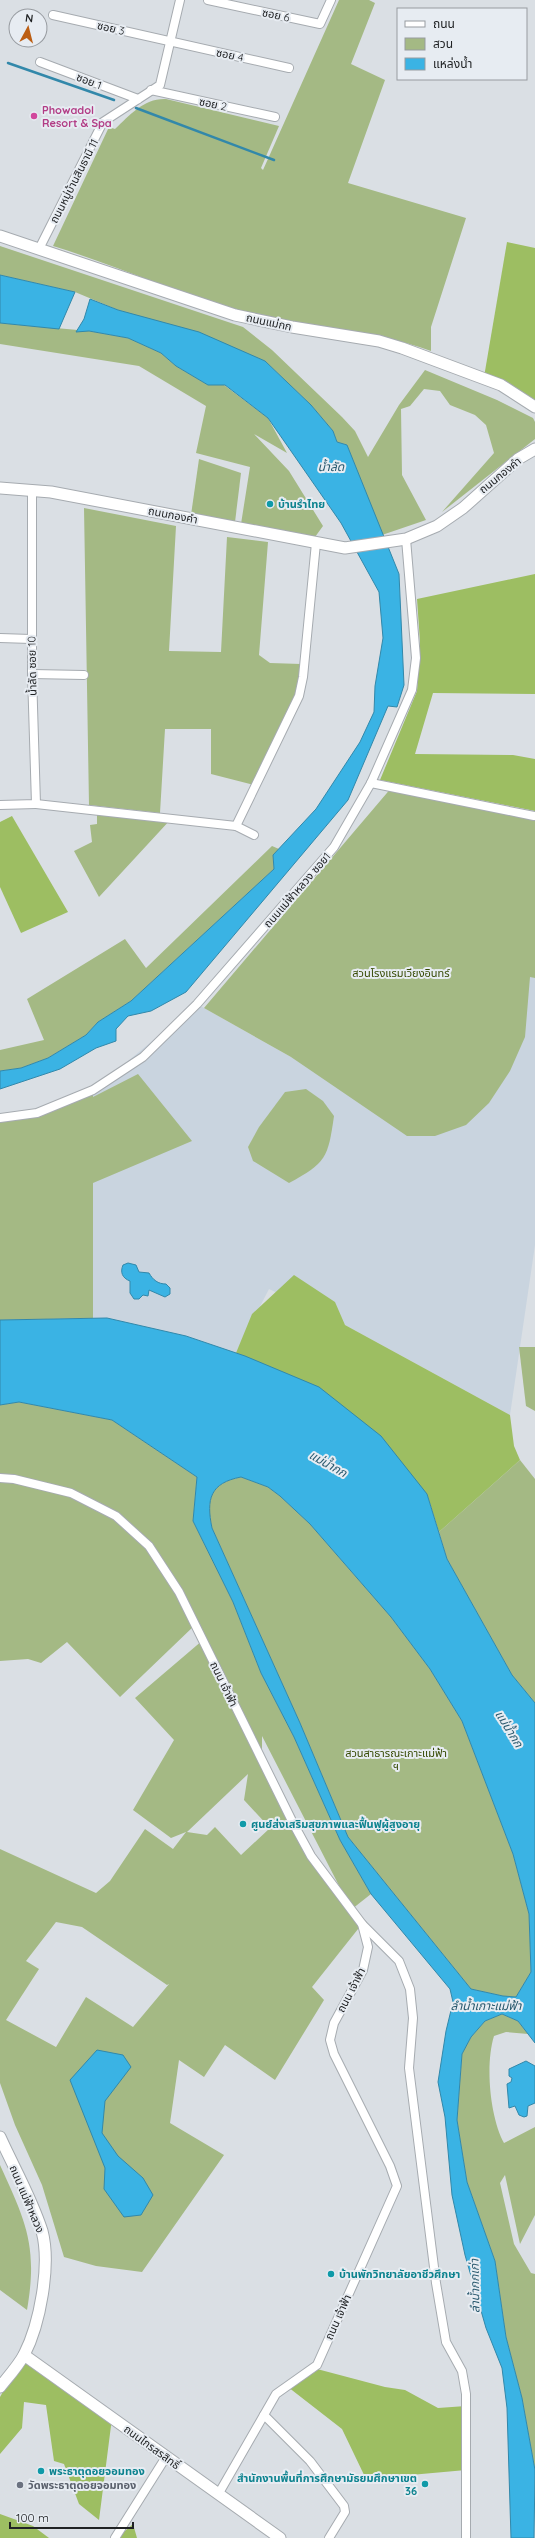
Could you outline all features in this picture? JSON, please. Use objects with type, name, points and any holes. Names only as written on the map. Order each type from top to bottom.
[{"type":"street","name":"ถนนหมู่บ้านสินธานี 11","points":[[39,249],[103,122],[160,85],[180,0]]},
{"type":"street","name":"ซอย 6","points":[[208,0],[320,24],[331,0]]},
{"type":"street","name":"ซอย 3","points":[[52,15],[170,42]]},
{"type":"street","name":"ซอย 4","points":[[170,42],[290,68]]},
{"type":"street","name":"ซอย 1","points":[[40,62],[138,99]]},
{"type":"street","name":"ซอย 2","points":[[151,90],[275,117]]},
{"type":"street","name":"ถนนแม่กก","points":[[0,236],[235,315],[278,325],[379,341],[402,348],[490,380],[517,393],[535,407]]},
{"type":"street","name":"ถนนกองคำ","points":[[0,488],[51,492],[345,548],[406,539],[437,526],[463,508],[518,459],[535,449]]},
{"type":"street","name":"น้ำลัด ซอย 10","points":[[32,491],[31,639],[36,804]]},
{"type":"street","name":"ถนนแม่ฟ้าหลวง ซอย1","points":[[0,1118],[37,1113],[79,1096],[92,1090],[143,1057],[197,1004],[334,847],[371,783],[412,690],[416,658],[406,539]]},
{"type":"street","points":[[236,826],[299,696],[303,677],[316,543]]},
{"type":"street","points":[[0,638],[31,639]]},
{"type":"street","points":[[32,674],[84,675]]},
{"type":"street","points":[[371,783],[534,818]]},
{"type":"street","points":[[0,805],[36,804],[236,826],[254,834]]},
{"type":"street","name":"ถนน เจ้าฟ้า","points":[[0,1478],[14,1479],[71,1493],[116,1516],[149,1546],[179,1592],[311,1856],[362,1924],[368,1947],[363,1970],[334,2022],[330,2040],[334,2054],[390,2166],[397,2186],[317,2365],[276,2394],[219,2493]]},
{"type":"street","points":[[362,1924],[399,1962],[410,1989],[413,2018],[409,2068],[436,2283],[446,2342],[462,2371],[466,2394],[466,2538]]},
{"type":"street","name":"ถนน แม่ฟ้าหลวง","points":[[0,2137],[36,2214],[45,2247],[46,2266],[40,2308],[24,2355],[0,2387]]},
{"type":"street","name":"ถนนไกรสรสิทธิ์","points":[[24,2355],[280,2538]]},
{"type":"street","points":[[264,2415],[310,2461],[344,2506],[345,2512],[329,2538]]},
{"type":"street","points":[[116,2538],[166,2457]]},
{"type":"shaded area","points":[[530,976],[535,978],[535,1245],[510,1415],[345,1325],[269,1289],[236,1353],[186,1336],[107,1318],[93,1318],[93,1090],[197,1004],[291,1057]]},
{"type":"green space","points":[[339,0],[369,0],[375,3],[351,64],[385,80],[348,183],[466,218],[431,327],[431,351],[384,337],[263,316],[239,310],[192,296],[53,246],[109,127],[115,129],[138,108],[151,101],[166,99],[279,126],[261,168],[263,170]]},
{"type":"green space","points":[[507,242],[535,248],[535,408],[484,377]]},
{"type":"green space","points":[[0,246],[243,327],[272,350],[342,417],[355,431],[368,457],[399,405],[425,370],[497,400],[533,418],[535,422],[535,439],[442,512],[494,453],[486,425],[475,415],[450,405],[440,391],[424,389],[410,406],[401,409],[402,475],[426,520],[382,535],[347,445],[337,442],[333,431],[311,405],[265,361],[118,310],[75,292],[0,275]]},
{"type":"green space","points":[[0,323],[89,331],[128,338],[161,353],[176,366],[208,385],[224,385],[268,418],[287,453],[254,434],[289,471],[323,526],[315,537],[241,524],[250,467],[196,453],[206,406],[139,366],[0,344]]},
{"type":"green space","points":[[199,459],[241,473],[235,522],[191,515]]},
{"type":"green space","points":[[84,508],[176,526],[169,651],[221,652],[227,537],[268,542],[259,655],[270,663],[301,664],[294,700],[254,785],[211,774],[211,729],[165,729],[160,813],[89,805]]},
{"type":"green space","points":[[535,574],[535,694],[433,693],[415,754],[513,755],[535,759],[535,811],[380,780],[417,691],[420,642],[417,599]]},
{"type":"green space","name":"สวนโรงแรมเวียงอินทร์","points":[[392,787],[534,816],[535,821],[535,978],[530,977],[525,1037],[510,1071],[489,1103],[466,1125],[435,1136],[407,1136],[291,1057],[204,1008]]},
{"type":"green space","points":[[97,811],[171,819],[99,897],[74,851],[92,842],[90,825],[97,824]]},
{"type":"green space","points":[[12,816],[68,912],[21,933],[0,887],[0,822]]},
{"type":"green space","points":[[272,846],[279,849],[273,855],[274,869],[131,1001],[98,1022],[86,1035],[48,1058],[21,1068],[0,1071],[0,1050],[44,1040],[27,999],[125,939],[146,968]]},
{"type":"green space","points":[[138,1074],[192,1141],[93,1183],[93,1318],[0,1320],[0,1116],[37,1113],[93,1090],[93,1097]]},
{"type":"green space","points":[[306,1089],[323,1101],[334,1116],[332,1130],[330,1141],[323,1158],[311,1170],[289,1183],[253,1161],[248,1147],[259,1127],[285,1092]]},
{"type":"green space","points":[[294,1275],[335,1302],[345,1325],[510,1415],[514,1446],[520,1460],[439,1532],[427,1494],[236,1353],[252,1314]]},
{"type":"green space","points":[[519,1347],[535,1347],[535,1411],[526,1406]]},
{"type":"green space","points":[[19,1402],[112,1420],[197,1477],[193,1521],[233,1602],[261,1673],[294,1737],[340,1840],[371,1894],[352,1909],[362,1924],[312,1987],[324,2000],[275,2080],[225,2045],[204,2077],[179,2060],[170,2123],[224,2155],[142,2272],[96,2266],[64,2257],[42,2185],[15,2125],[0,2083],[0,1849],[96,1893],[110,1881],[145,1829],[173,1849],[186,1832],[171,1838],[133,1810],[174,1740],[135,1698],[203,1640],[195,1625],[120,1697],[67,1642],[41,1663],[28,1659],[0,1661],[0,1405]],"holes":[[[262,1736],[350,1907],[311,1856],[262,1761]],[[248,1774],[244,1800],[270,1828],[241,1855],[215,1827],[207,1835],[187,1832]],[[56,1922],[82,1927],[167,1985],[169,1984],[133,2027],[86,1997],[56,2047],[6,2020],[39,1969],[26,1961]]]},
{"type":"green space","points":[[520,1460],[535,1479],[535,1703],[512,1675],[447,1559],[439,1532]]},
{"type":"green space","name":"สวนสาธารณะเกาะแม่ฟ้า ฯ","points":[[241,1477],[268,1487],[310,1524],[391,1617],[430,1669],[462,1721],[513,1854],[529,1914],[531,1972],[516,1997],[503,1996],[471,1989],[348,1837],[300,1723],[212,1528],[210,1518],[210,1501],[213,1494],[223,1483]]},
{"type":"green space","points":[[502,2014],[518,2021],[528,2034],[506,2032],[494,2036],[490,2061],[490,2091],[495,2119],[504,2143],[535,2127],[535,2215],[520,2244],[505,2175],[500,2183],[514,2244],[531,2273],[535,2274],[535,2470],[522,2398],[506,2337],[495,2261],[467,2182],[457,2120],[462,2054],[471,2037],[485,2021]]},
{"type":"green space","points":[[0,2165],[23,2219],[30,2251],[30,2288],[27,2310],[0,2290]]},
{"type":"green space","points":[[24,2355],[112,2418],[99,2520],[79,2504],[64,2464],[54,2461],[46,2405],[24,2402],[22,2428],[0,2454],[0,2397]]},
{"type":"green space","points":[[317,2369],[385,2387],[405,2390],[438,2408],[466,2406],[466,2470],[366,2479],[342,2429],[288,2387]]},
{"type":"green space","points":[[0,2514],[33,2526],[49,2538],[0,2538]]},
{"type":"green space","points":[[133,2524],[137,2538],[117,2538]]},
{"type":"water","points":[[0,275],[75,292],[59,329],[0,323]]},
{"type":"water","name":"น้ำลัด","points":[[90,299],[118,310],[199,332],[265,361],[311,405],[333,431],[337,442],[347,445],[399,574],[404,685],[397,707],[388,706],[348,800],[186,992],[151,1011],[128,1016],[116,1029],[116,1041],[96,1048],[60,1069],[0,1089],[0,1071],[21,1068],[48,1058],[86,1035],[98,1022],[131,1001],[274,869],[273,855],[316,809],[360,742],[374,712],[375,686],[383,638],[379,592],[341,523],[268,418],[225,385],[208,385],[176,366],[161,353],[128,338],[89,331],[76,332],[84,319]]},
{"type":"water","points":[[128,1263],[136,1265],[139,1272],[149,1273],[156,1281],[166,1284],[170,1288],[170,1294],[165,1297],[149,1290],[148,1296],[143,1295],[139,1299],[134,1299],[130,1293],[130,1281],[123,1276],[122,1272],[123,1265]]},
{"type":"water","points":[[107,1318],[186,1336],[245,1356],[319,1387],[381,1436],[427,1494],[447,1559],[512,1675],[535,1703],[535,2043],[518,2021],[502,2014],[485,2021],[471,2037],[462,2054],[457,2120],[467,2182],[495,2261],[506,2337],[522,2398],[535,2470],[534,2538],[511,2538],[507,2408],[502,2368],[486,2328],[465,2255],[452,2195],[445,2117],[438,2082],[446,2031],[453,2002],[450,1989],[371,1894],[340,1840],[294,1737],[261,1673],[233,1602],[193,1521],[197,1477],[112,1420],[19,1402],[0,1405],[0,1320]],"holes":[[[241,1477],[268,1487],[310,1524],[391,1617],[430,1669],[462,1721],[513,1854],[529,1914],[531,1972],[516,1997],[503,1996],[471,1989],[348,1837],[300,1723],[212,1528],[210,1518],[210,1501],[217,1488],[223,1483]]]},
{"type":"water","points":[[97,2050],[123,2055],[131,2067],[105,2101],[102,2133],[118,2156],[143,2178],[153,2195],[141,2215],[124,2217],[104,2189],[105,2168],[70,2080]]},
{"type":"water","points":[[526,2061],[535,2066],[535,2103],[528,2106],[527,2116],[524,2117],[519,2115],[515,2106],[509,2108],[507,2084],[511,2082],[512,2078],[509,2076],[509,2069]]},
{"type":"waterway","points":[[8,63],[114,100]]},
{"type":"waterway","points":[[136,108],[274,160]]},
{"type":"place","name":"Phowadol Resort & Spa","points":[[34,116]]},
{"type":"place","name":"บ้านรำไทย","points":[[270,504]]},
{"type":"place","name":"ศูนย์ส่งเสริมสุขภาพและฟื้นฟูผู้สูงอายุ","points":[[243,1824]]},
{"type":"place","name":"บ้านพักวิทยาลัยอาชีวศึกษา","points":[[331,2274]]},
{"type":"place","name":"พระธาตุดอยจอมทอง","points":[[41,2471]]},
{"type":"place","name":"สำนักงานพื้นที่การศึกษามัธยมศึกษาเขต 36","points":[[425,2484]]},
{"type":"place","name":"วัดพระธาตุดอยจอมทอง","points":[[20,2485]]},
{"type":"water label","name":"แม่น้ำกก","points":[[328,1464]]},
{"type":"water label","name":"แม่น้ำกก","points":[[509,1729]]},
{"type":"water label","name":"ลำน้ำเกาะแม่ฟ้า","points":[[486,2006]]},
{"type":"water label","name":"ลำน้ำกกเก่า","points":[[475,2286]]}]
